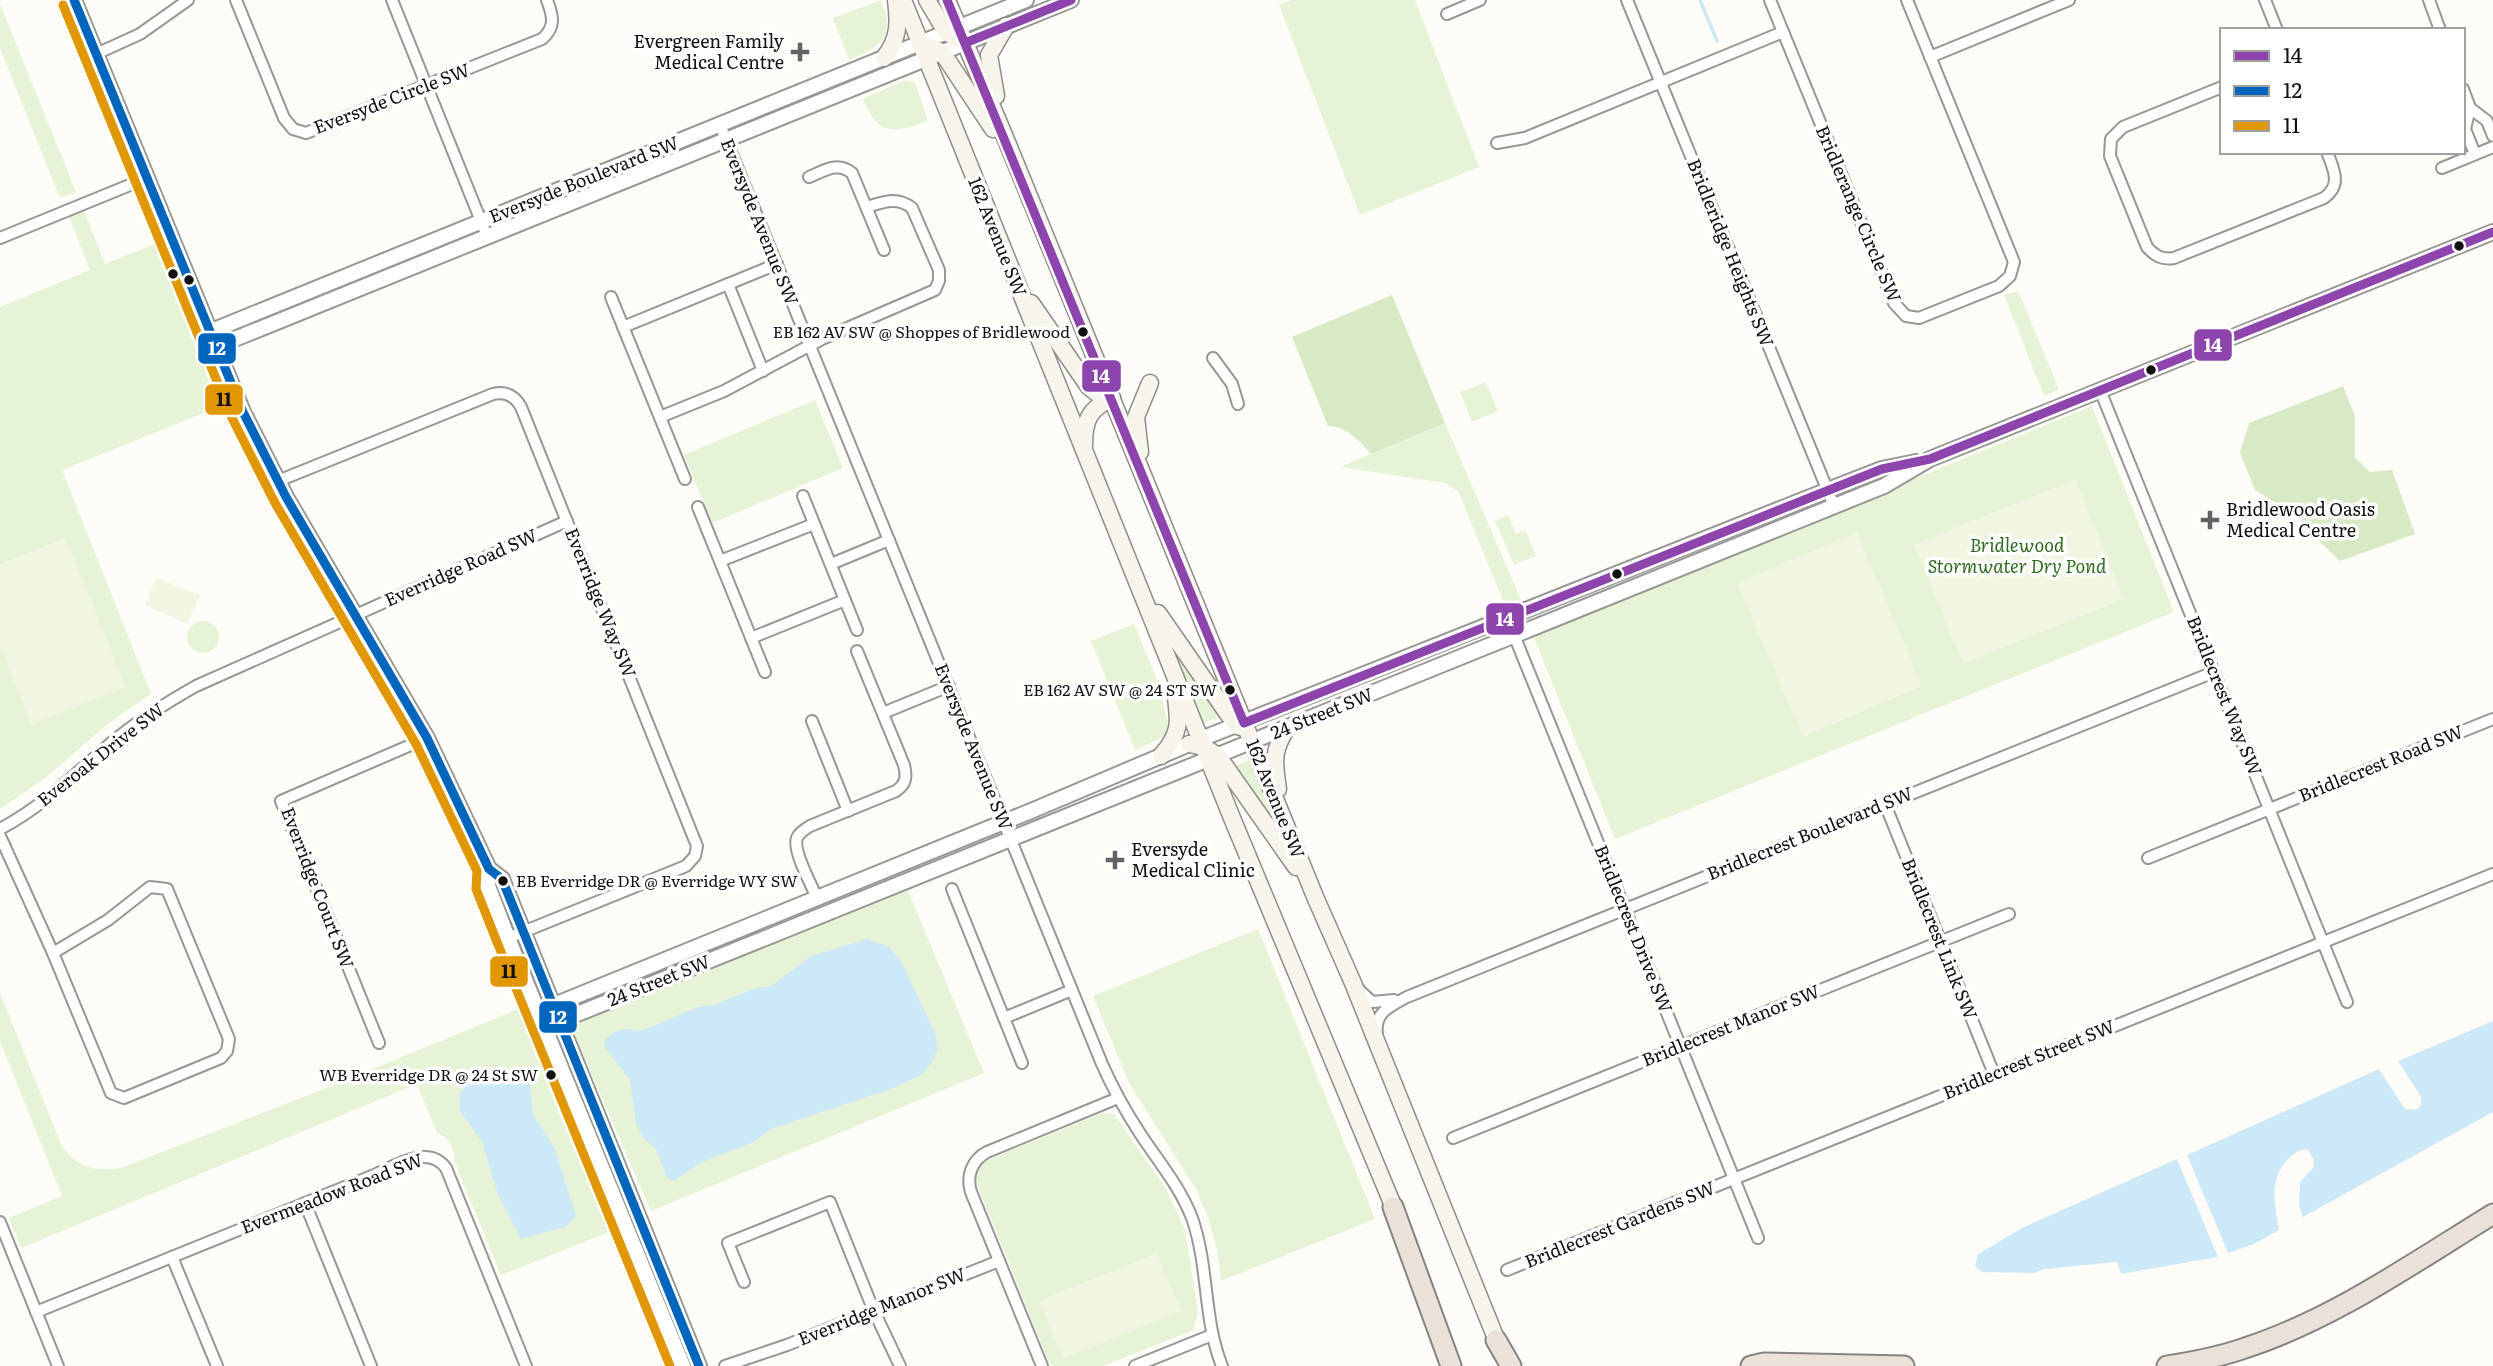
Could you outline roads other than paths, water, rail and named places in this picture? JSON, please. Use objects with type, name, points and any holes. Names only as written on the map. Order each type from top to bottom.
[{"type":"highway","points":[[1393,1207],[1451,1366]]},
{"type":"highway","points":[[2167,1366],[2244,1348],[2293,1329],[2346,1303],[2493,1214]]},
{"type":"highway","points":[[1496,1340],[1509,1366]]},
{"type":"highway","points":[[1751,1366],[1764,1363],[1904,1366]]},
{"type":"main road","points":[[884,58],[898,34],[896,0]]},
{"type":"main road","name":"162 Avenue SW","points":[[902,0],[1204,749],[1461,1366]]},
{"type":"main road","points":[[926,0],[965,43]]},
{"type":"main road","points":[[947,0],[952,30]]},
{"type":"main road","points":[[1006,26],[989,51],[988,59],[1007,142]]},
{"type":"main road","points":[[919,43],[942,52],[1018,169]]},
{"type":"main road","name":"162 Avenue SW","points":[[965,43],[1316,899],[1351,978],[1496,1340]]},
{"type":"main road","points":[[1014,278],[1089,387],[1101,396],[1112,398]]},
{"type":"main road","points":[[1143,475],[1136,417],[1150,383]]},
{"type":"main road","points":[[1084,452],[1087,419],[1098,404],[1112,398]]},
{"type":"main road","points":[[1137,582],[1249,731]]},
{"type":"main road","points":[[1161,756],[1174,741],[1178,725],[1171,664]]},
{"type":"main road","points":[[1281,812],[1274,760],[1278,741],[1287,728]]},
{"type":"main road","points":[[1204,749],[1316,899]]},
{"type":"street","points":[[74,0],[244,415],[278,481],[427,738],[489,869],[502,879],[699,1366]]},
{"type":"street","points":[[96,54],[140,34],[188,0]]},
{"type":"street","name":"Eversyde Circle SW","points":[[236,0],[284,118],[293,129],[300,132],[314,132],[542,39],[550,31],[553,22],[547,0]]},
{"type":"street","points":[[392,0],[487,236]]},
{"type":"street","name":"Eversyde Boulevard SW","points":[[209,332],[1026,0]]},
{"type":"street","name":"Eversyde Boulevard SW","points":[[215,347],[1071,0]]},
{"type":"street","points":[[1447,14],[1480,0]]},
{"type":"street","name":"Bridleridge Heights SW","points":[[1627,0],[1834,506]]},
{"type":"street","name":"Bridlerange Circle SW","points":[[1770,0],[1894,303],[1901,313],[1912,318],[1926,316],[1999,286],[2007,280],[2013,267],[2012,256],[1907,0]]},
{"type":"street","points":[[1930,57],[2049,4],[2069,0]]},
{"type":"street","points":[[2265,0],[2276,28]]},
{"type":"street","points":[[2429,0],[2439,28]]},
{"type":"street","points":[[1497,144],[1525,138],[1783,32]]},
{"type":"street","points":[[2220,88],[2123,127],[2111,139],[2110,156],[2147,247],[2156,256],[2174,258],[2324,198],[2333,190],[2336,180],[2328,154]]},
{"type":"street","points":[[2465,94],[2470,108],[2487,121],[2493,136]]},
{"type":"street","points":[[2470,108],[2465,129],[2475,155]]},
{"type":"street","name":"Eversyde Avenue SW","points":[[720,125],[1118,1098],[1172,1178],[1191,1217],[1199,1246],[1212,1335],[1222,1366]]},
{"type":"street","points":[[2442,168],[2493,147]]},
{"type":"street","points":[[809,177],[835,166],[848,169],[854,176],[884,250]]},
{"type":"street","points":[[0,222],[3,237],[146,178]]},
{"type":"street","points":[[660,417],[724,391],[810,346],[927,295],[938,286],[939,270],[912,208],[903,201],[895,200],[867,207]]},
{"type":"street","name":"24 Street SW","points":[[560,1021],[1011,840],[1204,749],[1506,620],[1882,469],[1930,458],[2493,232]]},
{"type":"street","points":[[623,327],[777,264]]},
{"type":"street","points":[[728,284],[763,371]]},
{"type":"street","points":[[611,296],[685,479]]},
{"type":"street","points":[[1213,358],[1232,384],[1238,404]]},
{"type":"street","name":"Bridlecrest Way SW","points":[[2100,390],[2347,1002]]},
{"type":"street","name":"Everridge Way SW","points":[[278,481],[493,394],[503,393],[514,397],[521,407],[697,842],[697,851],[686,866],[508,938]]},
{"type":"street","name":"24 Street SW","points":[[541,1018],[554,1005],[1161,756],[1204,749],[1249,731],[1287,728],[1884,486],[1930,458]]},
{"type":"street","points":[[803,496],[857,630]]},
{"type":"street","points":[[698,507],[765,672]]},
{"type":"street","name":"Everridge Road SW","points":[[355,614],[567,521]]},
{"type":"street","points":[[720,561],[814,524]]},
{"type":"street","points":[[831,564],[889,541]]},
{"type":"street","points":[[751,638],[845,600]]},
{"type":"street","name":"Everoak Drive SW","points":[[0,829],[34,808],[117,738],[164,704],[220,674],[355,614]]},
{"type":"street","name":"Bridlecrest Drive SW","points":[[1506,620],[1758,1238]]},
{"type":"street","points":[[817,898],[798,853],[797,838],[810,826],[896,792],[905,783],[904,765],[858,650]]},
{"type":"street","name":"Bridlecrest Boulevard SW","points":[[1406,997],[2214,672]]},
{"type":"street","points":[[883,713],[948,686]]},
{"type":"street","name":"Bridlecrest Road SW","points":[[2148,858],[2493,719]]},
{"type":"street","points":[[812,721],[848,811]]},
{"type":"street","name":"Everridge Court SW","points":[[379,1043],[281,801],[427,738]]},
{"type":"street","name":"Bridlecrest Link SW","points":[[1885,804],[1994,1074]]},
{"type":"street","points":[[0,836],[53,953],[111,1093],[124,1098],[221,1058],[227,1051],[229,1040],[167,889],[150,887],[108,920],[53,953]]},
{"type":"street","points":[[489,869],[488,886],[508,938],[683,1366]]},
{"type":"street","name":"Bridlecrest Street SW","points":[[1734,1179],[2493,874]]},
{"type":"street","points":[[952,889],[1022,1063]]},
{"type":"street","name":"Bridlecrest Manor SW","points":[[1453,1138],[2009,914]]},
{"type":"street","points":[[1351,978],[1359,991],[1372,1002],[1406,997]]},
{"type":"street","points":[[1004,1018],[1072,990]]},
{"type":"street","points":[[1379,1049],[1377,1017],[1383,1010],[1406,997]]},
{"type":"street","points":[[541,1018],[560,1021]]},
{"type":"street","points":[[1042,1366],[969,1185],[969,1176],[974,1163],[987,1152],[1118,1098]]},
{"type":"street","name":"Evermeadow Road SW","points":[[36,1312],[428,1156],[439,1160],[446,1168],[526,1366]]},
{"type":"street","name":"Bridlecrest Gardens SW","points":[[1507,1270],[1734,1179]]},
{"type":"street","points":[[744,1282],[728,1243],[830,1202],[873,1309],[900,1366]]},
{"type":"street","points":[[305,1203],[371,1366]]},
{"type":"street","points":[[626,1224],[640,1219]]},
{"type":"street","points":[[0,1222],[58,1366]]},
{"type":"street","points":[[172,1257],[217,1366]]},
{"type":"street","name":"Everridge Manor SW","points":[[725,1366],[799,1340],[999,1261]]},
{"type":"street","points":[[1135,1366],[1212,1335]]},
{"type":"water","points":[[867,939],[889,947],[901,961],[936,1035],[937,1051],[922,1075],[894,1088],[771,1129],[754,1142],[702,1162],[674,1181],[667,1178],[656,1149],[643,1138],[636,1123],[630,1080],[604,1046],[606,1039],[614,1032],[625,1029],[641,1031],[698,1007],[715,1005],[752,989],[771,986],[811,956]]},
{"type":"water","points":[[2493,1021],[2493,1112],[2303,1217],[2299,1206],[2300,1182],[2313,1168],[2314,1160],[2308,1150],[2297,1152],[2282,1167],[2275,1184],[2279,1230],[2254,1244],[2228,1253],[2187,1155],[2379,1069],[2405,1109],[2416,1110],[2421,1105],[2421,1097],[2398,1061]]},
{"type":"water","points":[[519,1070],[529,1076],[533,1114],[555,1149],[576,1216],[565,1227],[521,1239],[498,1195],[482,1142],[460,1111],[459,1101],[461,1091],[467,1085]]},
{"type":"water","points":[[2177,1159],[2218,1257],[2121,1274],[2117,1262],[2044,1269],[2034,1273],[1982,1272],[1975,1266],[1978,1254],[2022,1228]]},
{"type":"waterway","points":[[1700,0],[1717,41]]},
{"type":"place","name":"Evergreen Family Medical Centre","points":[[800,52]]},
{"type":"place","name":"EB 162 AV SW @ Shoppes of Bridlewood","points":[[1083,332]]},
{"type":"place","name":"Bridlewood Oasis Medical Centre","points":[[2210,520]]},
{"type":"place","name":"EB 162 AV SW @ 24 ST SW","points":[[1230,690]]},
{"type":"place","name":"Eversyde Medical Clinic","points":[[1115,860]]},
{"type":"place","name":"EB Everridge DR @ Everridge WY SW","points":[[503,881]]},
{"type":"place","name":"WB Everridge DR @ 24 St SW","points":[[551,1075]]},
{"type":"park label","name":"Bridlewood Stormwater Dry Pond","points":[[2017,556]]}]
